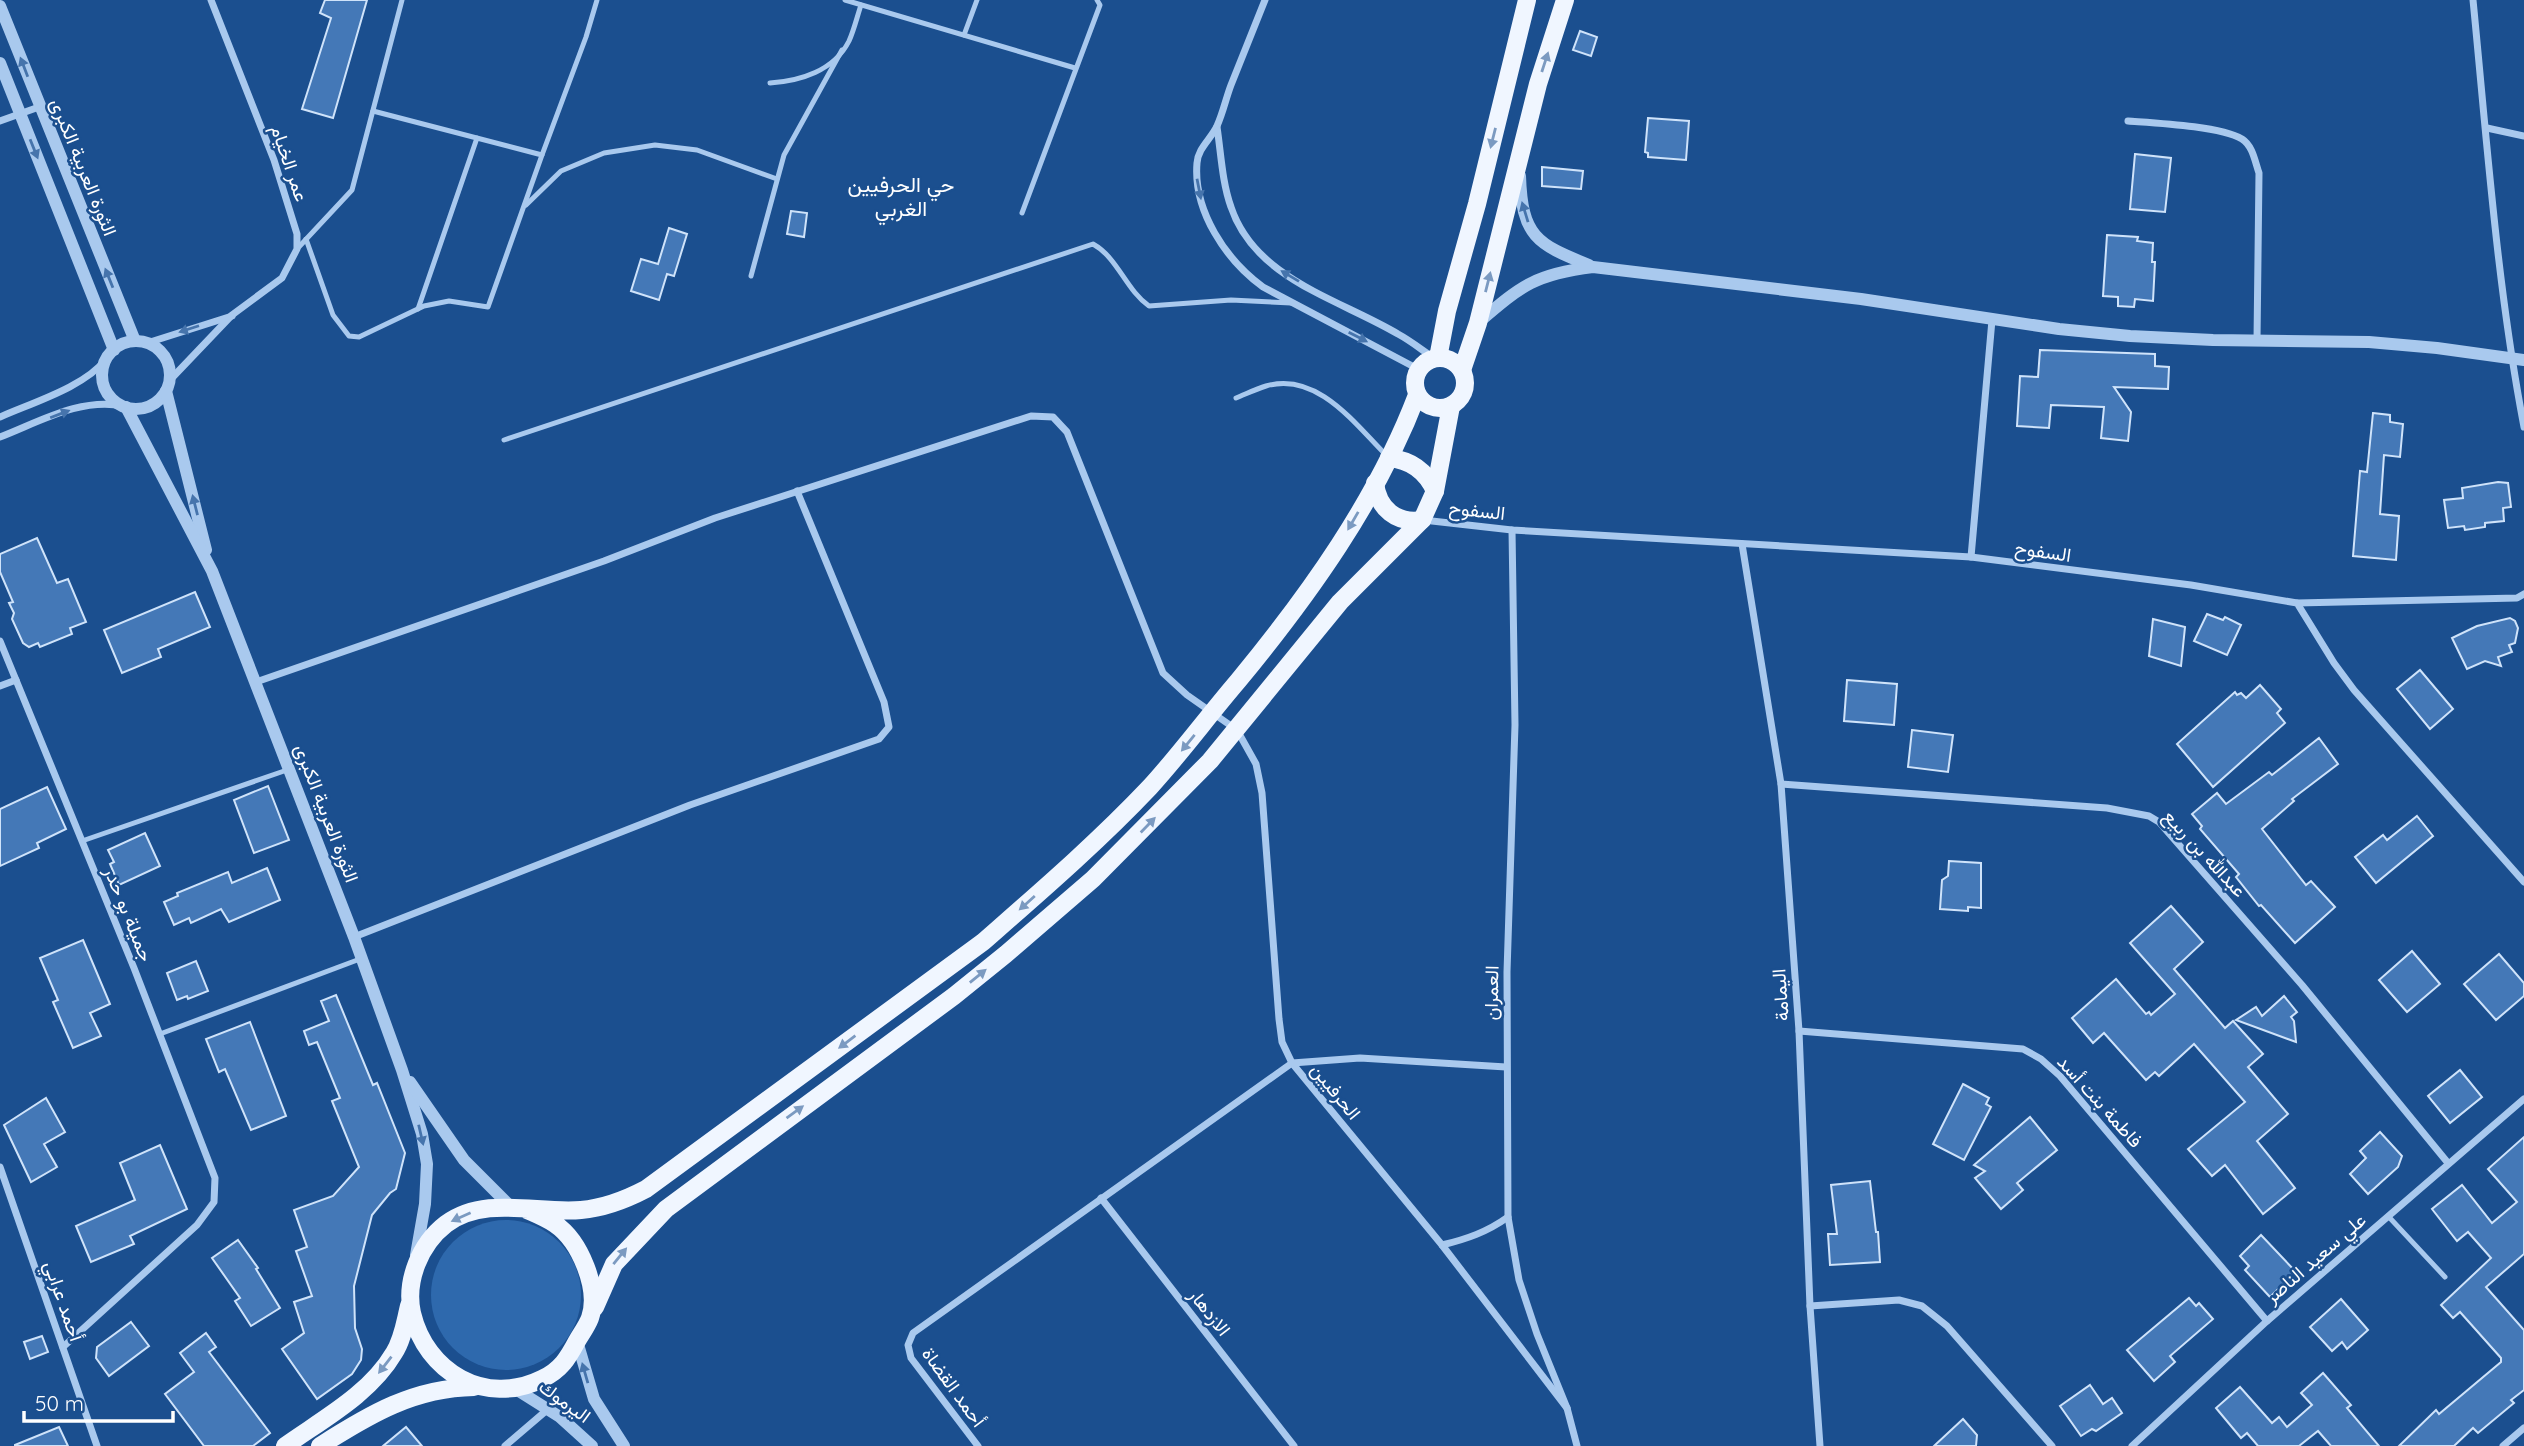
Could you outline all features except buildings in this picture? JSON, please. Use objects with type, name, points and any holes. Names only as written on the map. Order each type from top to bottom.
[{"type":"main road","points":[[1436,358],[1527,0]]},
{"type":"main road","points":[[1462,370],[1452,361],[1436,358],[1425,362],[1419,369],[1414,385],[1417,395],[1429,407],[1440,409],[1458,401],[1465,387],[1462,370],[1478,323],[1538,84],[1565,0]]},
{"type":"main road","points":[[285,1446],[357,1394],[386,1365],[402,1336],[410,1302],[413,1272],[426,1245],[447,1223],[473,1212],[518,1208],[579,1211],[601,1208],[646,1189],[983,942],[1010,918],[1149,788],[1310,589],[1346,533],[1403,433],[1417,395]]},
{"type":"main road","points":[[320,1446],[403,1399],[452,1387],[514,1388],[543,1379],[567,1361],[591,1317],[614,1264],[666,1209],[954,996],[1093,880],[1237,730],[1340,602],[1422,520],[1435,491],[1451,406]]},
{"type":"main road","points":[[1389,458],[1406,461],[1421,470],[1435,491]]},
{"type":"main road","points":[[1375,483],[1379,500],[1390,513],[1405,520],[1422,520]]},
{"type":"main road","points":[[518,1208],[557,1225],[580,1251],[592,1283],[591,1317]]},
{"type":"main road","points":[[410,1302],[416,1332],[432,1357],[455,1376],[483,1387]]},
{"type":"street","name":"عمر الخيام","points":[[211,0],[274,160],[297,234],[297,249]]},
{"type":"street","points":[[1265,0],[1217,127],[1201,149],[1197,160],[1201,199],[1207,217],[1222,246],[1244,273],[1292,303],[1419,369]]},
{"type":"street","points":[[2473,0],[2494,224],[2517,359],[2524,426]]},
{"type":"street","name":"الثورة العربية الكبرى","points":[[0,6],[39,107],[141,342]]},
{"type":"street","name":"الثورة العربية الكبرى","points":[[0,63],[110,355]]},
{"type":"street","points":[[0,121],[39,107]]},
{"type":"street","points":[[2128,121],[2177,124],[2231,135],[2243,140],[2250,148],[2259,173],[2257,340]]},
{"type":"street","points":[[1217,127],[1231,209],[1250,244],[1280,270],[1398,334],[1436,358]]},
{"type":"street","points":[[2487,128],[2524,136]]},
{"type":"street","points":[[1519,160],[1522,211],[1531,229],[1554,251],[1593,267]]},
{"type":"street","points":[[0,437],[83,405],[108,403],[137,409],[149,407],[159,401],[168,386],[232,316],[282,278],[297,249]]},
{"type":"street","points":[[1478,323],[1529,282],[1559,271],[1593,267],[1861,299],[1992,320],[2130,336],[2369,342],[2517,359]]},
{"type":"street","points":[[0,417],[73,384],[101,366],[123,344],[141,342],[232,316]]},
{"type":"street","points":[[1971,557],[1992,320]]},
{"type":"street","points":[[141,342],[157,349],[165,357],[169,368],[168,386]]},
{"type":"street","points":[[110,355],[103,370],[103,382],[107,393],[124,407]]},
{"type":"street","name":"الثورة العربية الكبرى","points":[[168,386],[212,571]]},
{"type":"street","name":"الثورة العربية الكبرى","points":[[124,407],[212,571],[362,958],[402,1070],[422,1134],[427,1173],[425,1204],[413,1272]]},
{"type":"street","points":[[256,682],[604,561],[715,518],[1031,416],[1053,417],[1067,432],[1163,673],[1172,684],[1237,730]]},
{"type":"street","points":[[354,937],[690,805],[878,739],[889,727],[884,702],[797,491]]},
{"type":"street","name":"السفوح","points":[[1422,520],[1512,530],[1971,557],[2297,603],[2517,598],[2524,594]]},
{"type":"street","name":"العمران","points":[[1512,530],[1515,725],[1506,1067],[1508,1217],[1519,1280],[1537,1334],[1567,1408],[1577,1446]]},
{"type":"street","name":"اليمامة","points":[[1742,544],[1781,784],[1799,1031],[1810,1306],[1821,1446]]},
{"type":"street","points":[[2297,603],[2333,663],[2354,690],[2524,882]]},
{"type":"street","name":"جميلة بو حدر","points":[[0,640],[160,1034],[215,1178],[214,1202],[197,1225],[63,1346]]},
{"type":"street","points":[[0,687],[16,680]]},
{"type":"street","name":"الحرفيين","points":[[1237,730],[1251,753],[1261,780],[1279,1019],[1282,1042],[1292,1063],[1441,1245],[1567,1408]]},
{"type":"street","name":"عبدالله بن ربيع","points":[[1781,784],[2107,808],[2149,816],[2159,822],[2302,985],[2448,1163]]},
{"type":"street","name":"فاطمة بنت أسد","points":[[1799,1031],[2023,1049],[2041,1059],[2060,1076],[2266,1321]]},
{"type":"street","points":[[1101,1198],[1292,1063],[1360,1058],[1506,1067]]},
{"type":"street","name":"الثورة العربية الكبرى","points":[[402,1070],[464,1160],[518,1208]]},
{"type":"street","name":"علي سعيد الناصر","points":[[2132,1446],[2266,1321],[2524,1100]]},
{"type":"street","name":"أحمد عرابي","points":[[0,1167],[97,1446]]},
{"type":"street","name":"أحمد القضاة","points":[[978,1446],[911,1358],[908,1345],[913,1333],[1101,1198]]},
{"type":"street","name":"الازدهار","points":[[1101,1198],[1294,1446]]},
{"type":"street","points":[[1441,1245],[1469,1239],[1493,1228],[1508,1217]]},
{"type":"street","points":[[1810,1306],[1899,1300],[1922,1306],[1947,1326],[2052,1446]]},
{"type":"street","name":"اليرموك","points":[[577,1341],[594,1399],[624,1446]]},
{"type":"street","name":"اليرموك","points":[[514,1388],[578,1431],[592,1446]]},
{"type":"street","points":[[505,1446],[547,1410]]},
{"type":"street","points":[[2503,1446],[2524,1428]]},
{"type":"lane","points":[[297,249],[352,190],[402,0]]},
{"type":"lane","points":[[306,239],[333,314],[349,336],[359,337],[418,309],[449,301],[488,307],[597,0]]},
{"type":"lane","points":[[845,0],[1074,68]]},
{"type":"lane","points":[[964,35],[977,0]]},
{"type":"lane","points":[[1022,213],[1074,68],[1100,5],[1097,0]]},
{"type":"lane","points":[[770,83],[804,78],[832,62],[849,42],[861,5]]},
{"type":"lane","points":[[751,276],[784,155],[842,50]]},
{"type":"lane","points":[[373,111],[542,155]]},
{"type":"lane","points":[[418,309],[477,138]]},
{"type":"lane","points":[[524,207],[561,172],[604,153],[655,145],[698,150],[777,179]]},
{"type":"lane","points":[[504,440],[1093,244],[1103,250],[1149,306],[1231,300],[1292,303]]},
{"type":"lane","points":[[1236,398],[1268,385],[1300,384],[1336,404],[1389,458]]},
{"type":"lane","points":[[82,841],[290,769]]},
{"type":"lane","points":[[160,1034],[362,958]]},
{"type":"lane","points":[[2388,1216],[2445,1277]]},
{"type":"shaded area","points":[[506,1220],[535,1226],[559,1242],[575,1266],[581,1295],[575,1324],[559,1348],[535,1364],[506,1370],[477,1364],[453,1348],[437,1324],[431,1295],[437,1266],[453,1242],[477,1226]]},
{"type":"district","name":"حي الحرفيين الغربي","points":[[901,197]]}]
